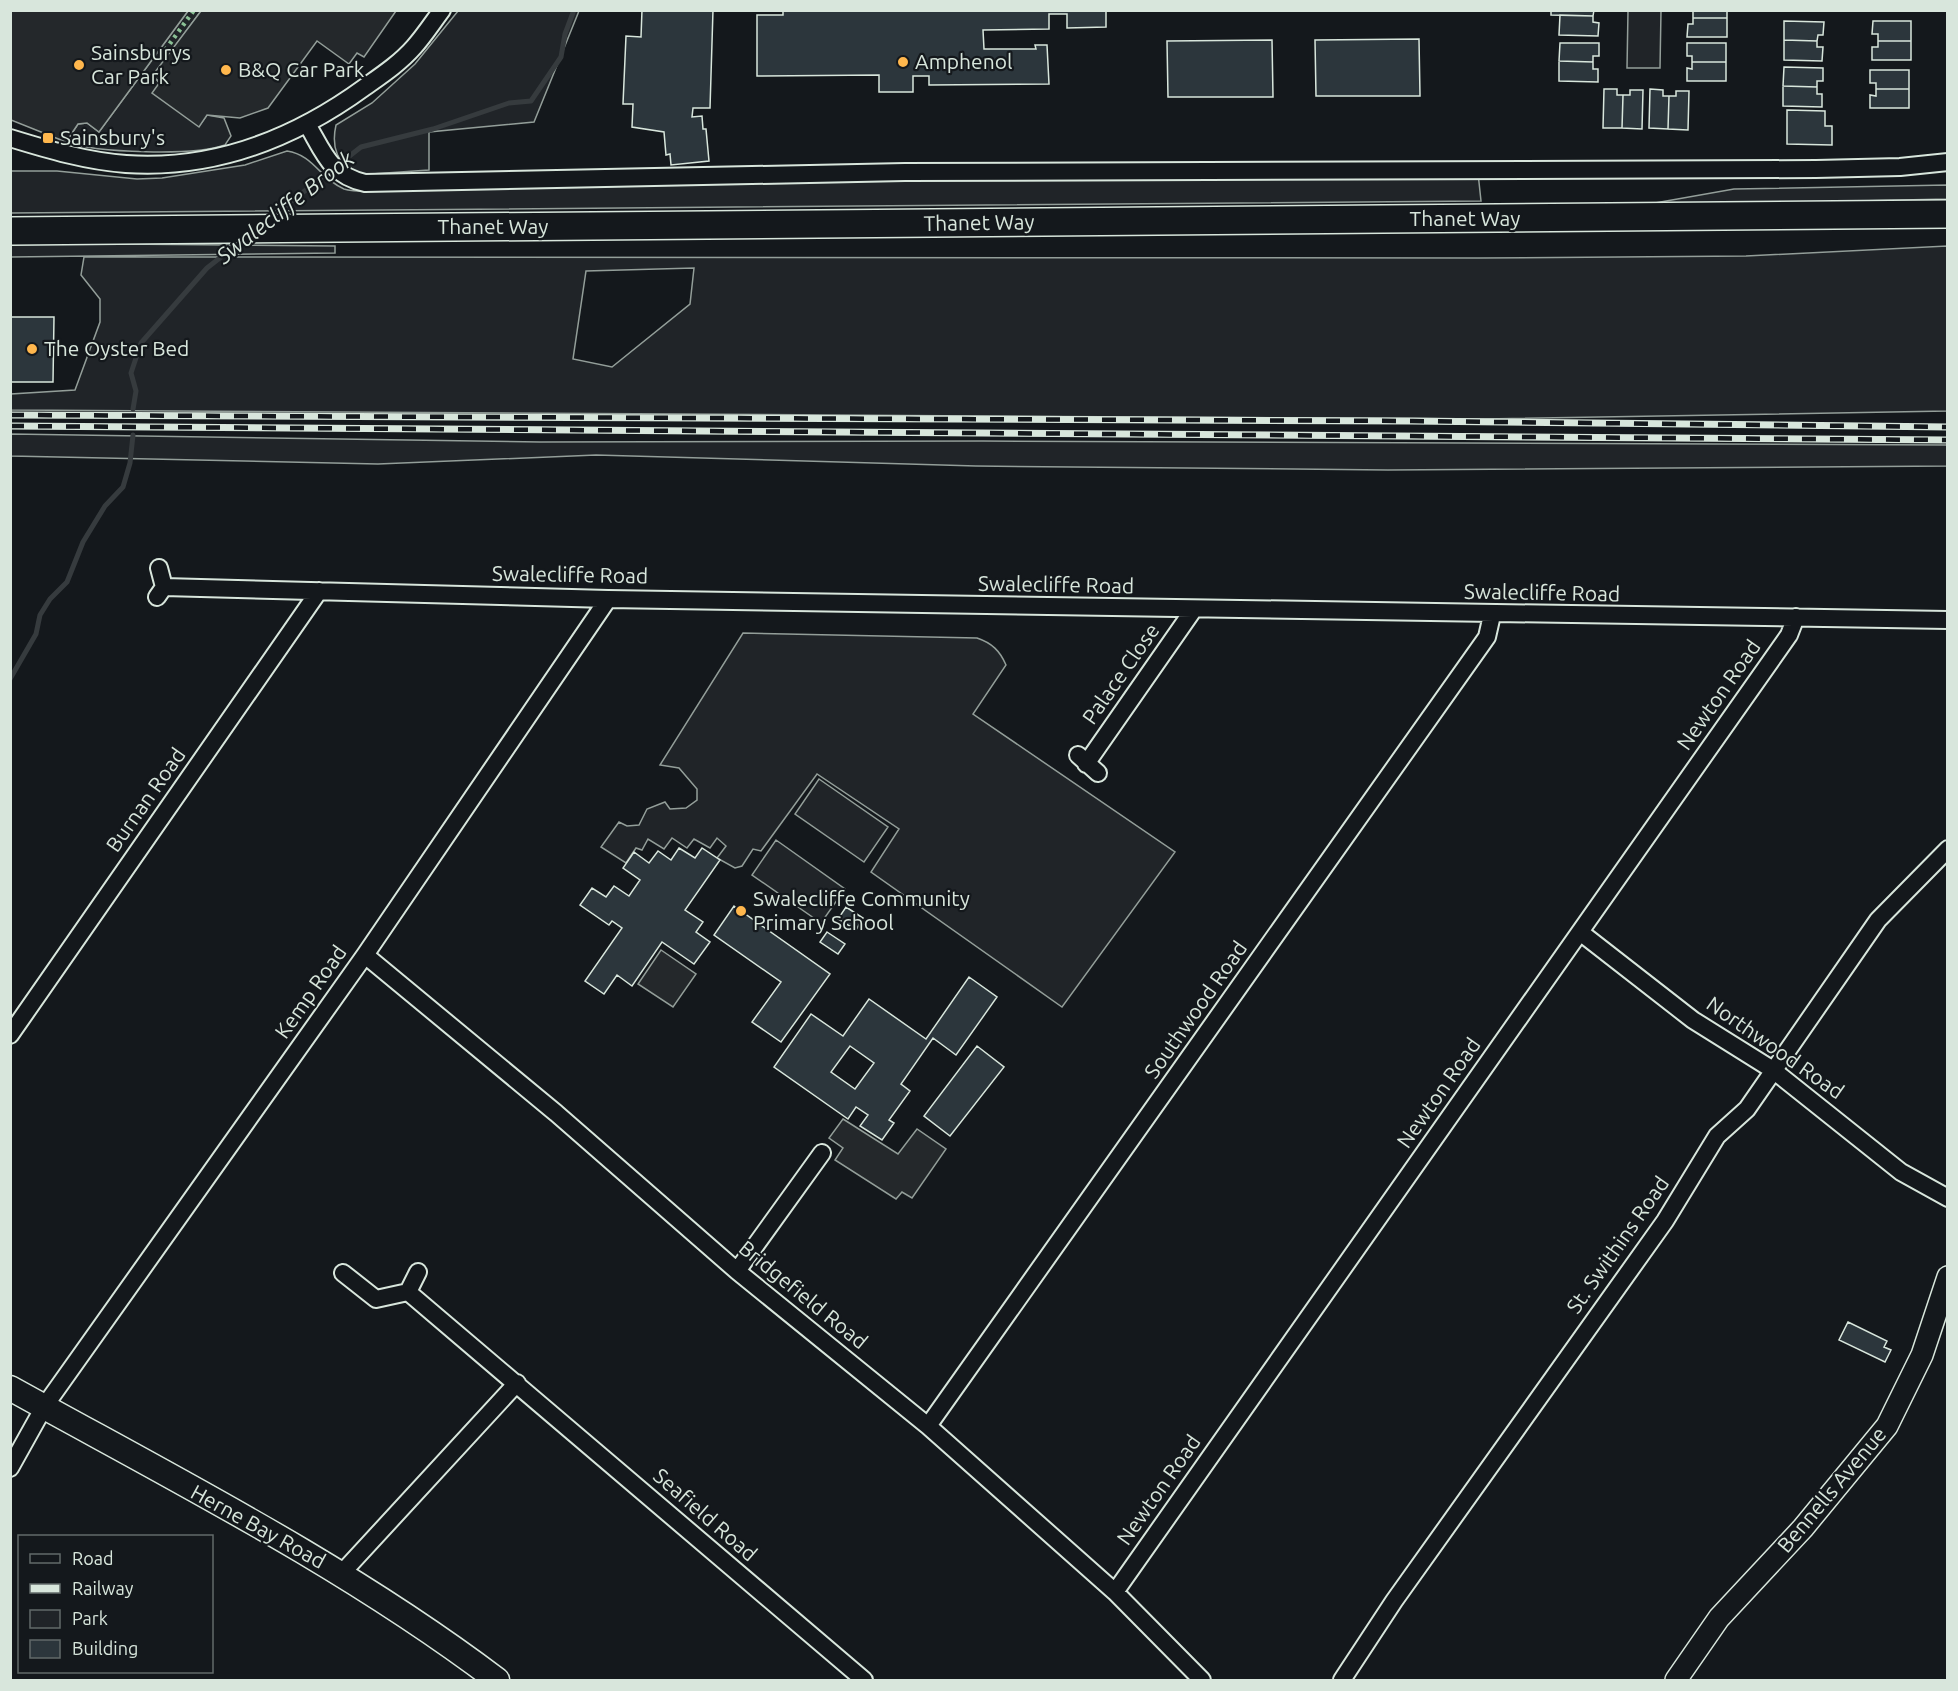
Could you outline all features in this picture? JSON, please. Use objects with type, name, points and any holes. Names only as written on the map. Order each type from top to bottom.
[{"type":"main road","name":"Thanet Way","points":[[10,231],[1947,214]]},
{"type":"main road","name":"Herne Bay Road","points":[[10,1388],[341,1574],[441,1638],[497,1680]]},
{"type":"street","points":[[10,138],[84,159],[152,165],[213,158],[260,145],[307,124],[342,104],[415,47],[442,10]]},
{"type":"street","points":[[307,124],[336,171],[349,179],[365,183],[905,172],[1816,169],[1900,167],[1947,162]]},
{"type":"street","name":"Swalecliffe Road","points":[[159,568],[160,592],[318,591],[608,599],[1492,615],[1947,620]]},
{"type":"street","name":"Burnan Road","points":[[10,1035],[318,591]]},
{"type":"street","name":"Kemp Road","points":[[10,1468],[44,1407],[365,956],[608,599]]},
{"type":"street","name":"Palace Close","points":[[1087,764],[1194,609]]},
{"type":"street","name":"Southwood Road","points":[[928,1426],[1487,637],[1492,615]]},
{"type":"street","name":"Newton Road","points":[[1115,1593],[1789,635],[1796,617]]},
{"type":"street","name":"St. Swithins Road","points":[[1342,1680],[1394,1601],[1665,1221],[1717,1136],[1747,1108],[1878,920],[1947,849]]},
{"type":"street","name":"Northwood Road","points":[[1580,932],[1693,1020],[1773,1070],[1901,1172],[1947,1198]]},
{"type":"street","name":"Bridgefield Road","points":[[365,956],[556,1113],[737,1271],[928,1426],[1115,1593],[1202,1680]]},
{"type":"street","points":[[737,1271],[822,1153]]},
{"type":"street","points":[[343,1273],[376,1299],[408,1292],[418,1272]]},
{"type":"street","name":"Bennells Avenue","points":[[1676,1680],[1719,1618],[1803,1528],[1887,1426],[1922,1355],[1947,1277]]},
{"type":"street","name":"Seafield Road","points":[[408,1292],[864,1680]]},
{"type":"street","points":[[341,1574],[517,1383]]},
{"type":"green space","points":[[188,11],[201,11],[153,76],[199,126],[207,115],[224,118],[231,136],[225,145],[191,151],[146,152],[100,149],[66,142],[78,124],[87,123],[99,132]]},
{"type":"green space","points":[[458,11],[579,11],[534,122],[429,132],[429,170],[357,175],[340,160],[337,154],[334,140],[336,125],[372,103],[415,64]]},
{"type":"green space","points":[[1628,11],[1661,11],[1660,68],[1627,68]]},
{"type":"green space","points":[[287,151],[304,157],[336,185],[344,189],[360,191],[424,189],[426,184],[1478,173],[1481,201],[11,213],[11,171],[57,171],[137,179],[162,178],[245,165]]},
{"type":"green space","points":[[1947,185],[1947,199],[1638,206],[1734,189]]},
{"type":"green space","points":[[10,243],[335,246],[335,253],[11,257]]},
{"type":"green space","points":[[1947,246],[1947,411],[1484,419],[11,410],[11,394],[75,390],[100,322],[100,299],[81,275],[84,257],[1479,258],[1746,256]],"holes":[[[694,268],[690,304],[612,367],[573,359],[586,271]]]},
{"type":"green space","points":[[11,434],[540,442],[983,441],[1947,445],[1948,466],[1388,470],[976,466],[596,455],[378,464],[11,456]]},
{"type":"green space","points":[[743,633],[977,638],[987,642],[998,652],[1006,665],[973,714],[1175,852],[1062,1007],[871,872],[899,829],[817,774],[761,851],[753,849],[742,866],[735,868],[717,858],[726,846],[717,838],[710,848],[694,839],[687,848],[672,838],[664,849],[648,839],[642,850],[636,848],[626,863],[601,847],[619,822],[627,826],[639,825],[647,809],[665,802],[670,809],[686,808],[697,800],[697,789],[679,768],[660,765]]},
{"type":"green space","points":[[819,779],[888,827],[864,862],[795,814]]},
{"type":"green space","points":[[776,840],[845,889],[821,923],[752,875]]},
{"type":"shaded area","name":"Sainsburys Car Park","points":[[10,11],[188,11],[99,132],[87,123],[78,124],[66,142],[11,120]]},
{"type":"shaded area","name":"B&Q Car Park","points":[[201,11],[396,11],[364,57],[357,53],[349,64],[317,41],[268,108],[240,118],[207,115],[199,127],[152,93],[160,82],[152,76]]},
{"type":"shaded area","points":[[661,950],[696,974],[673,1007],[638,984]]},
{"type":"shaded area","points":[[843,1119],[898,1154],[917,1129],[946,1149],[912,1198],[902,1192],[896,1199],[835,1160],[843,1148],[829,1138]]},
{"type":"building","points":[[642,10],[713,10],[710,108],[693,108],[692,117],[702,116],[703,129],[706,129],[709,161],[671,165],[670,154],[666,155],[664,132],[632,127],[633,104],[623,104],[626,36],[641,37]]},
{"type":"building","name":"Amphenol","points":[[783,10],[1106,10],[1106,27],[1067,28],[1067,14],[1049,14],[1049,29],[983,30],[984,49],[1036,49],[1035,45],[1047,45],[1049,84],[929,85],[929,76],[913,76],[913,92],[879,92],[879,75],[757,76],[757,15],[783,15]]},
{"type":"building","points":[[1551,10],[1594,10],[1593,16],[1551,15]]},
{"type":"building","points":[[1727,10],[1727,18],[1693,18],[1693,11],[1688,11]]},
{"type":"building","points":[[1560,15],[1593,16],[1593,22],[1599,23],[1598,36],[1559,35]]},
{"type":"building","points":[[1693,18],[1727,18],[1727,37],[1687,37],[1688,24],[1693,24]]},
{"type":"building","points":[[1784,21],[1824,22],[1823,35],[1818,35],[1817,41],[1784,40]]},
{"type":"building","points":[[1873,21],[1911,21],[1911,41],[1878,41],[1878,34],[1872,34]]},
{"type":"building","points":[[1419,39],[1420,96],[1316,96],[1315,40]]},
{"type":"building","points":[[1272,40],[1273,97],[1168,97],[1167,41]]},
{"type":"building","points":[[1784,40],[1817,41],[1817,47],[1823,47],[1822,61],[1784,60]]},
{"type":"building","points":[[1878,41],[1911,41],[1911,60],[1872,60],[1872,47],[1878,47]]},
{"type":"building","points":[[1560,43],[1599,43],[1599,56],[1593,56],[1593,62],[1559,61]]},
{"type":"building","points":[[1687,43],[1726,43],[1726,62],[1692,62],[1692,56],[1687,56]]},
{"type":"building","points":[[1559,61],[1593,62],[1593,69],[1598,69],[1598,82],[1559,81]]},
{"type":"building","points":[[1692,62],[1726,62],[1726,81],[1687,81],[1687,68],[1692,69]]},
{"type":"building","points":[[1784,67],[1823,68],[1823,81],[1817,81],[1817,87],[1783,86]]},
{"type":"building","points":[[1870,70],[1909,70],[1909,89],[1876,89],[1876,83],[1870,83]]},
{"type":"building","points":[[1783,86],[1817,87],[1817,94],[1822,94],[1822,107],[1783,106]]},
{"type":"building","points":[[1604,89],[1617,89],[1617,95],[1623,95],[1622,128],[1603,128]]},
{"type":"building","points":[[1650,89],[1663,90],[1663,96],[1669,96],[1668,129],[1649,128]]},
{"type":"building","points":[[1876,89],[1909,89],[1909,108],[1870,108],[1870,95],[1876,96]]},
{"type":"building","points":[[1630,90],[1643,90],[1642,129],[1622,128],[1623,95],[1630,95]]},
{"type":"building","points":[[1676,91],[1689,91],[1688,130],[1668,129],[1669,96],[1676,96]]},
{"type":"building","points":[[1787,110],[1825,111],[1825,126],[1832,126],[1832,145],[1787,144]]},
{"type":"building","name":"The Oyster Bed","points":[[10,317],[54,317],[53,382],[10,382]]},
{"type":"building","points":[[679,848],[695,858],[702,848],[720,860],[685,910],[703,922],[696,932],[710,942],[694,964],[662,942],[632,986],[617,975],[604,994],[585,981],[622,928],[612,921],[609,925],[580,905],[592,888],[606,897],[614,886],[629,896],[640,880],[623,868],[634,852],[649,863],[658,851],[671,860]]},
{"type":"building","points":[[734,906],[830,974],[781,1042],[752,1022],[781,982],[714,935]]},
{"type":"building","points":[[846,907],[863,918],[856,930],[838,919]]},
{"type":"building","points":[[827,932],[845,944],[838,954],[820,942]]},
{"type":"building","points":[[969,977],[997,997],[956,1055],[933,1038],[901,1084],[910,1091],[889,1120],[894,1123],[882,1140],[860,1126],[868,1115],[856,1107],[848,1119],[774,1067],[811,1014],[843,1036],[869,999],[926,1039]],"holes":[[[850,1046],[874,1063],[855,1089],[831,1072]]]},
{"type":"building","points":[[977,1046],[1004,1067],[950,1136],[924,1116]]},
{"type":"building","points":[[1848,1322],[1887,1341],[1884,1347],[1891,1350],[1885,1362],[1839,1340]]},
{"type":"waterway","name":"Swalecliffe Brook","points":[[270,218],[361,147],[433,129],[509,103],[531,101],[561,57],[565,34],[574,10]]},
{"type":"waterway","name":"Swalecliffe Brook","points":[[133,409],[136,391],[131,373],[141,343],[207,268],[244,239]]},
{"type":"waterway","name":"Swalecliffe Brook","points":[[10,679],[36,634],[40,615],[50,599],[67,582],[83,542],[105,506],[123,487],[130,463],[133,435]]},
{"type":"railway","points":[[10,415],[1412,421],[1948,427]]},
{"type":"railway","points":[[10,426],[1948,440]]},
{"type":"hedge","points":[[161,56],[194,10]]},
{"type":"place","name":"Amphenol","points":[[903,62]]},
{"type":"place","name":"Sainsburys Car Park","points":[[79,65]]},
{"type":"place","name":"B&Q Car Park","points":[[226,70]]},
{"type":"place","name":"Sainsbury's","points":[[48,138]]},
{"type":"place","name":"The Oyster Bed","points":[[32,349]]},
{"type":"place","name":"Swalecliffe Community Primary School","points":[[741,911]]}]
